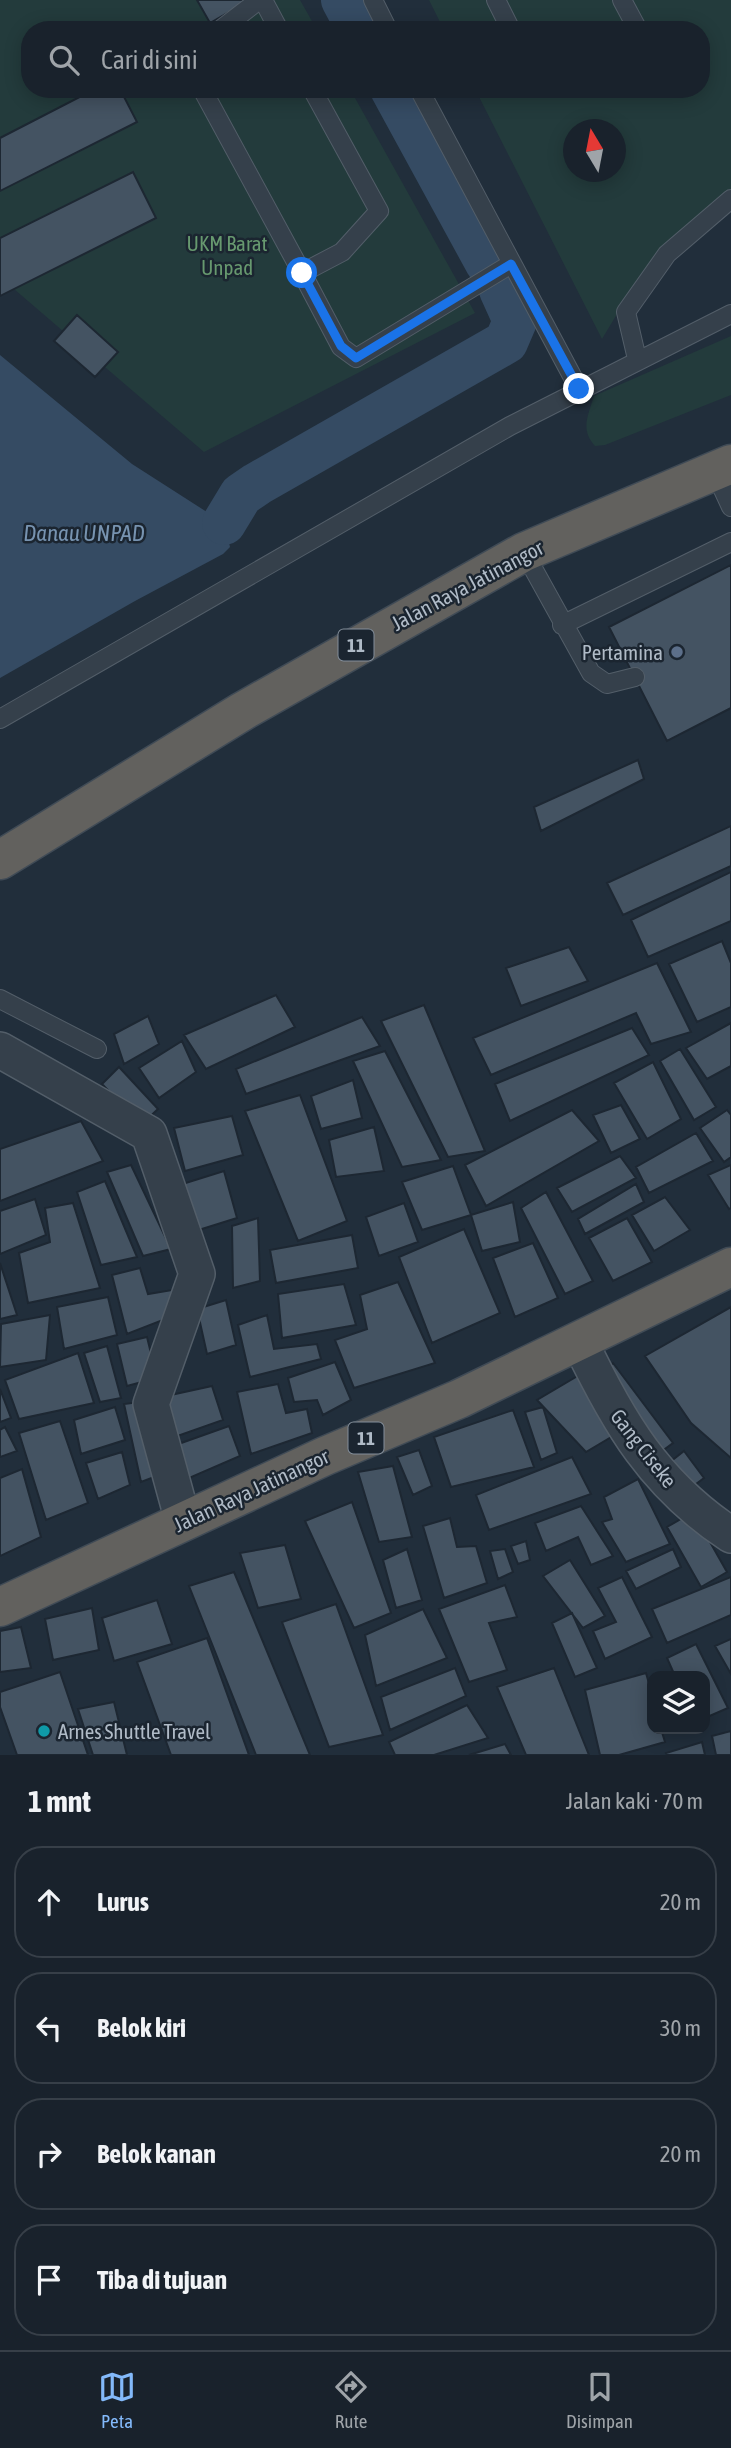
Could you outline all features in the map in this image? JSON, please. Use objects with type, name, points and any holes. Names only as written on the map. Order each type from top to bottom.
[{"type":"highway","name":"Jalan Raya Jatinangor","points":[[0,860],[243,711],[524,552],[722,467]]},
{"type":"highway","name":"Jalan Raya Jatinangor","points":[[0,1607],[183,1521],[459,1399],[731,1267]]},
{"type":"street","points":[[0,1050],[149,1134],[197,1274],[151,1404],[183,1521]]},
{"type":"street","name":"Gang Ciseke","points":[[580,1342],[612,1408],[655,1469],[701,1515],[731,1535]]},
{"type":"lane","points":[[232,21],[261,0],[274,21]]},
{"type":"lane","points":[[373,0],[384,21]]},
{"type":"lane","points":[[496,0],[506,21]]},
{"type":"lane","points":[[622,0],[633,21]]},
{"type":"lane","points":[[207,98],[341,346],[356,358],[511,264]]},
{"type":"lane","points":[[302,273],[342,252],[379,211],[317,98]]},
{"type":"lane","points":[[424,98],[579,389]]},
{"type":"lane","points":[[637,359],[626,312],[667,254],[731,199]]},
{"type":"lane","points":[[0,719],[579,389],[731,314]]},
{"type":"lane","points":[[722,467],[731,506]]},
{"type":"lane","points":[[562,625],[731,542]]},
{"type":"lane","points":[[524,552],[562,625],[591,673],[607,684],[635,677]]},
{"type":"lane","points":[[0,999],[97,1049]]},
{"type":"green space","name":"UKM Barat Unpad","points":[[0,0],[300,0],[312,21],[21,21],[21,98],[355,98],[475,313],[204,452],[0,277]]},
{"type":"green space","points":[[429,0],[731,0],[731,195],[623,304],[602,339],[480,98],[710,98],[710,21],[440,21]]},
{"type":"green space","points":[[731,336],[731,395],[605,445],[595,446],[590,440],[588,416],[594,396]]},
{"type":"water","name":"Danau UNPAD","points":[[0,355],[132,464],[224,523],[230,547],[223,554],[0,678]]},
{"type":"building","points":[[197,0],[250,0],[213,21],[209,21]]},
{"type":"building","points":[[78,98],[125,98],[137,122],[0,191],[0,138]]},
{"type":"building","points":[[133,172],[156,218],[0,296],[0,238]]},
{"type":"building","points":[[77,315],[118,352],[95,377],[54,341]]},
{"type":"building","name":"Pertamina","points":[[731,565],[731,708],[667,741],[609,627]]},
{"type":"building","points":[[638,760],[644,779],[541,831],[534,807]]},
{"type":"building","points":[[731,826],[731,866],[623,915],[607,883]]},
{"type":"building","points":[[731,872],[731,921],[648,957],[631,920]]},
{"type":"building","points":[[722,941],[731,963],[731,1007],[697,1022],[669,964]]},
{"type":"building","points":[[569,947],[588,981],[521,1006],[506,968]]},
{"type":"building","points":[[657,963],[691,1032],[651,1044],[636,1013],[491,1075],[473,1038]]},
{"type":"building","points":[[276,995],[295,1027],[206,1069],[184,1035]]},
{"type":"building","points":[[424,1005],[485,1151],[448,1157],[381,1021]]},
{"type":"building","points":[[148,1016],[159,1044],[124,1064],[114,1034]]},
{"type":"building","points":[[362,1017],[380,1046],[246,1094],[236,1069]]},
{"type":"building","points":[[731,1023],[731,1066],[707,1079],[686,1048]]},
{"type":"building","points":[[632,1028],[649,1055],[510,1121],[495,1084]]},
{"type":"building","points":[[182,1041],[196,1072],[159,1098],[139,1068]]},
{"type":"building","points":[[680,1049],[716,1107],[694,1120],[660,1061]]},
{"type":"building","points":[[385,1051],[441,1160],[402,1167],[353,1061]]},
{"type":"building","points":[[653,1062],[681,1119],[647,1139],[614,1083]]},
{"type":"building","points":[[119,1067],[158,1109],[141,1125],[102,1084]]},
{"type":"building","points":[[353,1080],[362,1118],[321,1129],[311,1096]]},
{"type":"building","points":[[300,1095],[347,1221],[298,1241],[245,1111]]},
{"type":"building","points":[[621,1105],[640,1139],[611,1153],[593,1115]]},
{"type":"building","points":[[572,1110],[599,1141],[486,1206],[465,1165]]},
{"type":"building","points":[[727,1110],[731,1115],[731,1157],[724,1162],[700,1128]]},
{"type":"building","points":[[232,1116],[243,1155],[185,1171],[174,1128]]},
{"type":"building","points":[[81,1121],[103,1161],[0,1201],[0,1149]]},
{"type":"building","points":[[374,1127],[384,1171],[336,1177],[329,1140]]},
{"type":"building","points":[[696,1133],[713,1161],[649,1193],[636,1167]]},
{"type":"building","points":[[620,1156],[636,1178],[572,1212],[557,1188]]},
{"type":"building","points":[[131,1165],[171,1249],[143,1256],[107,1172]]},
{"type":"building","points":[[731,1165],[731,1208],[729,1209],[708,1175]]},
{"type":"building","points":[[453,1166],[471,1215],[422,1230],[402,1182]]},
{"type":"building","points":[[224,1171],[237,1218],[186,1234],[176,1186]]},
{"type":"building","points":[[105,1181],[137,1257],[101,1265],[77,1192]]},
{"type":"building","points":[[636,1184],[644,1202],[585,1234],[578,1219]]},
{"type":"building","points":[[546,1192],[593,1281],[565,1294],[521,1208]]},
{"type":"building","points":[[665,1197],[690,1230],[654,1251],[632,1215]]},
{"type":"building","points":[[35,1199],[46,1235],[0,1254],[0,1211]]},
{"type":"building","points":[[513,1202],[520,1242],[482,1251],[471,1215]]},
{"type":"building","points":[[73,1203],[100,1288],[28,1303],[19,1253],[50,1242],[45,1208]]},
{"type":"building","points":[[404,1203],[418,1242],[379,1256],[366,1217]]},
{"type":"building","points":[[258,1218],[260,1281],[233,1288],[232,1226]]},
{"type":"building","points":[[627,1218],[652,1262],[613,1281],[589,1238]]},
{"type":"building","points":[[464,1229],[500,1313],[432,1343],[399,1257]]},
{"type":"building","points":[[352,1235],[358,1268],[276,1283],[270,1250]]},
{"type":"building","points":[[533,1243],[558,1298],[515,1317],[493,1258]]},
{"type":"building","points":[[0,1263],[17,1315],[0,1319]]},
{"type":"building","points":[[140,1268],[148,1294],[172,1290],[181,1313],[127,1334],[112,1275]]},
{"type":"building","points":[[398,1282],[435,1363],[354,1388],[335,1340],[367,1329],[360,1295]]},
{"type":"building","points":[[344,1284],[356,1325],[282,1338],[278,1294]]},
{"type":"building","points":[[108,1297],[117,1335],[64,1349],[57,1307]]},
{"type":"building","points":[[226,1300],[236,1345],[207,1354],[197,1309]]},
{"type":"building","points":[[731,1307],[731,1458],[691,1423],[645,1356]]},
{"type":"building","points":[[50,1315],[46,1360],[0,1367],[1,1324]]},
{"type":"building","points":[[267,1315],[274,1349],[317,1344],[321,1359],[250,1377],[238,1325]]},
{"type":"building","points":[[147,1337],[157,1378],[127,1386],[117,1344]]},
{"type":"building","points":[[107,1346],[121,1398],[100,1402],[84,1353]]},
{"type":"building","points":[[78,1353],[94,1403],[19,1419],[5,1380]]},
{"type":"building","points":[[335,1362],[351,1400],[323,1415],[317,1400],[294,1402],[288,1378]]},
{"type":"building","points":[[613,1363],[673,1443],[654,1457],[600,1372]]},
{"type":"building","points":[[581,1374],[623,1430],[586,1452],[537,1400]]},
{"type":"building","points":[[278,1384],[286,1413],[307,1409],[312,1433],[251,1454],[237,1392]]},
{"type":"building","points":[[212,1386],[223,1420],[169,1439],[157,1398]]},
{"type":"building","points":[[0,1389],[11,1418],[0,1422]]},
{"type":"building","points":[[147,1401],[165,1473],[141,1482],[124,1404]]},
{"type":"building","points":[[115,1407],[125,1440],[81,1454],[74,1420]]},
{"type":"building","points":[[543,1407],[557,1453],[541,1460],[525,1412]]},
{"type":"building","points":[[513,1410],[534,1467],[451,1487],[434,1437]]},
{"type":"building","points":[[60,1421],[88,1503],[46,1520],[19,1433]]},
{"type":"building","points":[[229,1426],[240,1456],[180,1482],[170,1447]]},
{"type":"building","points":[[5,1427],[17,1451],[0,1457],[0,1430]]},
{"type":"building","points":[[419,1450],[432,1486],[413,1495],[397,1457]]},
{"type":"building","points":[[684,1451],[704,1478],[684,1493],[665,1466]]},
{"type":"building","points":[[122,1452],[130,1485],[98,1499],[86,1463]]},
{"type":"building","points":[[572,1457],[591,1494],[489,1530],[476,1495]]},
{"type":"building","points":[[393,1466],[412,1537],[379,1542],[358,1472]]},
{"type":"building","points":[[22,1469],[41,1537],[0,1556],[0,1478]]},
{"type":"building","points":[[638,1479],[670,1544],[626,1562],[602,1522],[612,1519],[604,1497]]},
{"type":"building","points":[[352,1502],[391,1613],[354,1628],[305,1521]]},
{"type":"building","points":[[581,1506],[613,1556],[591,1565],[578,1537],[546,1551],[535,1523]]},
{"type":"building","points":[[693,1512],[727,1572],[701,1587],[667,1527]]},
{"type":"building","points":[[450,1518],[457,1547],[476,1546],[487,1583],[444,1598],[423,1526]]},
{"type":"building","points":[[526,1541],[530,1560],[518,1564],[511,1546]]},
{"type":"building","points":[[285,1545],[301,1599],[258,1608],[240,1553]]},
{"type":"building","points":[[407,1549],[422,1600],[396,1608],[383,1560]]},
{"type":"building","points":[[505,1549],[513,1572],[498,1579],[490,1551]]},
{"type":"building","points":[[673,1549],[681,1567],[636,1589],[626,1571]]},
{"type":"building","points":[[570,1560],[605,1616],[583,1628],[543,1576]]},
{"type":"building","points":[[234,1572],[310,1755],[256,1755],[189,1586]]},
{"type":"building","points":[[622,1577],[652,1637],[605,1659],[593,1631],[616,1622],[598,1588]]},
{"type":"building","points":[[731,1577],[731,1615],[667,1643],[652,1609]]},
{"type":"building","points":[[505,1585],[517,1617],[489,1623],[507,1670],[469,1682],[439,1609]]},
{"type":"building","points":[[157,1600],[172,1644],[114,1661],[102,1618]]},
{"type":"building","points":[[336,1604],[383,1735],[329,1747],[282,1622]]},
{"type":"building","points":[[92,1608],[99,1650],[53,1660],[45,1619]]},
{"type":"building","points":[[423,1609],[447,1658],[376,1686],[365,1635]]},
{"type":"building","points":[[572,1613],[597,1668],[575,1677],[552,1623]]},
{"type":"building","points":[[21,1627],[31,1668],[0,1672],[0,1631]]},
{"type":"building","points":[[207,1638],[249,1755],[171,1755],[137,1662]]},
{"type":"building","points":[[731,1639],[731,1674],[715,1646]]},
{"type":"building","points":[[696,1644],[710,1671],[673,1671],[667,1658]]},
{"type":"building","points":[[455,1668],[466,1696],[390,1730],[381,1697]]},
{"type":"building","points":[[554,1668],[589,1755],[526,1755],[497,1687]]},
{"type":"building","name":"Arnes Shuttle Travel","points":[[60,1672],[88,1755],[17,1755],[0,1707],[0,1692]]},
{"type":"building","points":[[710,1672],[728,1708],[710,1716]]},
{"type":"building","points":[[646,1673],[647,1734],[663,1734],[665,1742],[619,1755],[600,1755],[585,1690]]},
{"type":"building","points":[[114,1702],[127,1755],[93,1755],[78,1709]]},
{"type":"building","points":[[467,1705],[488,1738],[434,1755],[395,1755],[389,1742]]},
{"type":"building","points":[[731,1731],[731,1755],[716,1755],[712,1736]]},
{"type":"building","points":[[702,1742],[705,1755],[666,1753]]},
{"type":"building","points":[[505,1744],[511,1755],[469,1755]]},
{"type":"waterway","points":[[343,0],[354,21]]},
{"type":"waterway","points":[[397,98],[487,263]]},
{"type":"waterway","points":[[224,523],[241,495],[257,484],[506,342],[515,321],[501,290]]},
{"type":"place","name":"Pertamina","points":[[677,652]]},
{"type":"place","name":"Arnes Shuttle Travel","points":[[44,1731]]},
{"type":"route","points":[[302,273],[341,346],[356,358],[511,264],[579,389]]}]
